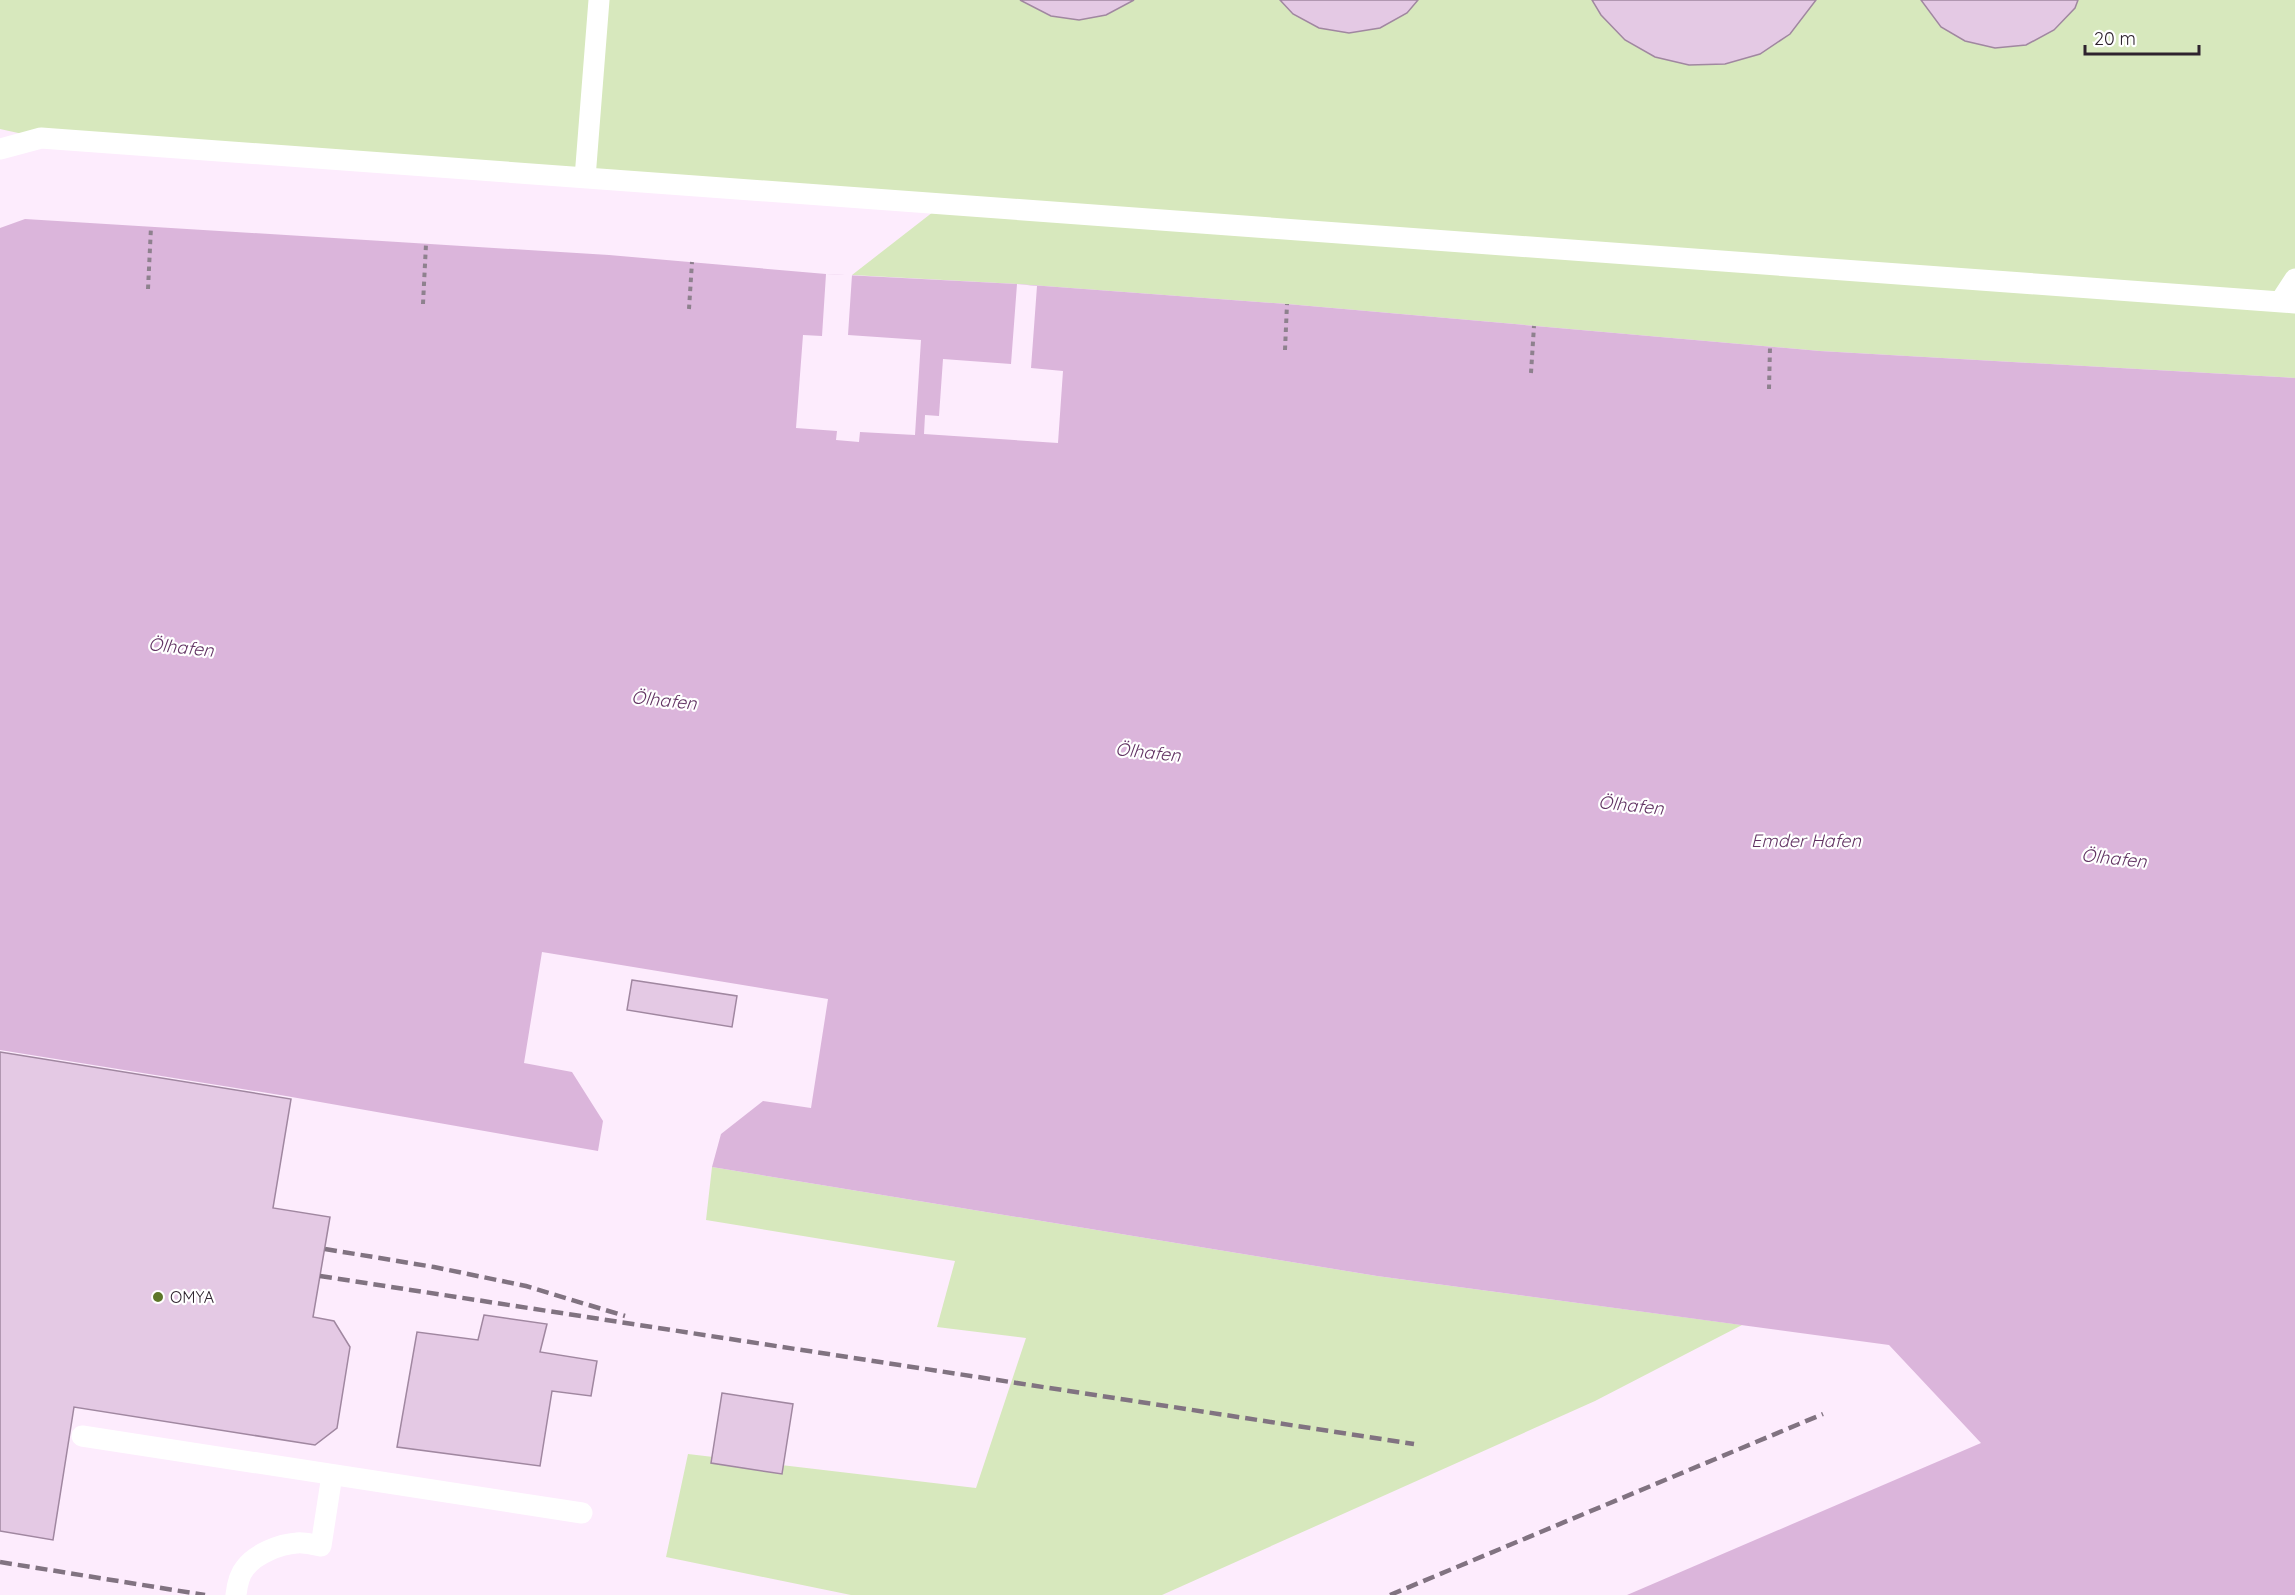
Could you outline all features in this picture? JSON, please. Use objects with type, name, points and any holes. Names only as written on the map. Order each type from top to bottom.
[{"type":"lane","points":[[585,178],[598,0]]},
{"type":"lane","points":[[0,149],[41,138],[2288,303],[2295,279]]},
{"type":"lane","points":[[82,1437],[582,1513]]},
{"type":"lane","points":[[236,1595],[238,1583],[245,1568],[257,1557],[275,1548],[298,1543],[321,1546],[332,1474]]},
{"type":"path","points":[[148,289],[151,227]]},
{"type":"path","points":[[423,304],[426,244]]},
{"type":"path","points":[[689,309],[692,262]]},
{"type":"path","points":[[1285,350],[1287,304]]},
{"type":"path","points":[[1532,373],[1534,326]]},
{"type":"path","points":[[1769,389],[1770,347]]},
{"type":"green space","points":[[0,0],[2295,0],[2295,378],[1820,351],[1287,304],[1017,284],[852,275],[942,205],[41,138],[0,129]]},
{"type":"green space","points":[[712,1167],[1377,1276],[1742,1325],[1595,1401],[1162,1595],[851,1595],[666,1557],[688,1454],[976,1488],[1026,1338],[937,1327],[955,1261],[706,1220]]},
{"type":"water","name":"Emder Hafen","points":[[25,219],[609,255],[826,274],[1017,284],[1287,304],[1820,351],[2295,378],[2295,1595],[1627,1595],[1981,1443],[1889,1345],[1377,1276],[712,1167],[721,1134],[763,1101],[811,1108],[828,999],[542,952],[524,1063],[572,1072],[603,1121],[598,1151],[286,1096],[0,1050],[0,228]]},
{"type":"pier","points":[[826,274],[852,275],[848,335],[921,340],[915,435],[860,432],[859,442],[836,440],[837,431],[796,428],[803,335],[822,336]]},
{"type":"pier","points":[[1017,284],[1037,286],[1031,368],[1063,371],[1058,443],[924,434],[925,415],[939,416],[943,359],[1011,364]]},
{"type":"building","points":[[1020,0],[1134,0],[1106,15],[1079,20],[1051,16]]},
{"type":"building","points":[[1280,0],[1418,0],[1407,13],[1380,28],[1349,33],[1319,28],[1293,14]]},
{"type":"building","points":[[1592,0],[1816,0],[1790,34],[1760,54],[1725,64],[1689,65],[1655,57],[1625,40],[1601,15]]},
{"type":"building","points":[[1921,0],[2078,0],[2075,8],[2054,30],[2026,45],[1995,48],[1965,41],[1941,27]]},
{"type":"building","points":[[632,980],[737,996],[732,1027],[627,1010]]},
{"type":"building","name":"OMYA","points":[[0,1052],[291,1099],[273,1208],[330,1217],[313,1317],[334,1321],[350,1347],[337,1428],[315,1445],[74,1407],[53,1540],[0,1531]]},
{"type":"building","points":[[484,1315],[547,1324],[540,1352],[597,1361],[591,1396],[552,1391],[540,1466],[397,1447],[417,1332],[478,1340]]},
{"type":"building","points":[[722,1393],[793,1404],[782,1474],[711,1463]]},
{"type":"railway","points":[[325,1249],[434,1267],[526,1286],[625,1316]]},
{"type":"railway","points":[[320,1276],[1414,1444]]},
{"type":"railway","points":[[1390,1595],[1823,1414]]},
{"type":"railway","points":[[0,1562],[205,1595]]},
{"type":"place","name":"OMYA","points":[[158,1297]]},
{"type":"water label","name":"Ölhafen","points":[[181,647]]},
{"type":"water label","name":"Ölhafen","points":[[664,700]]},
{"type":"water label","name":"Ölhafen","points":[[1148,752]]},
{"type":"water label","name":"Ölhafen","points":[[1631,805]]},
{"type":"water label","name":"Ölhafen","points":[[2114,858]]}]
